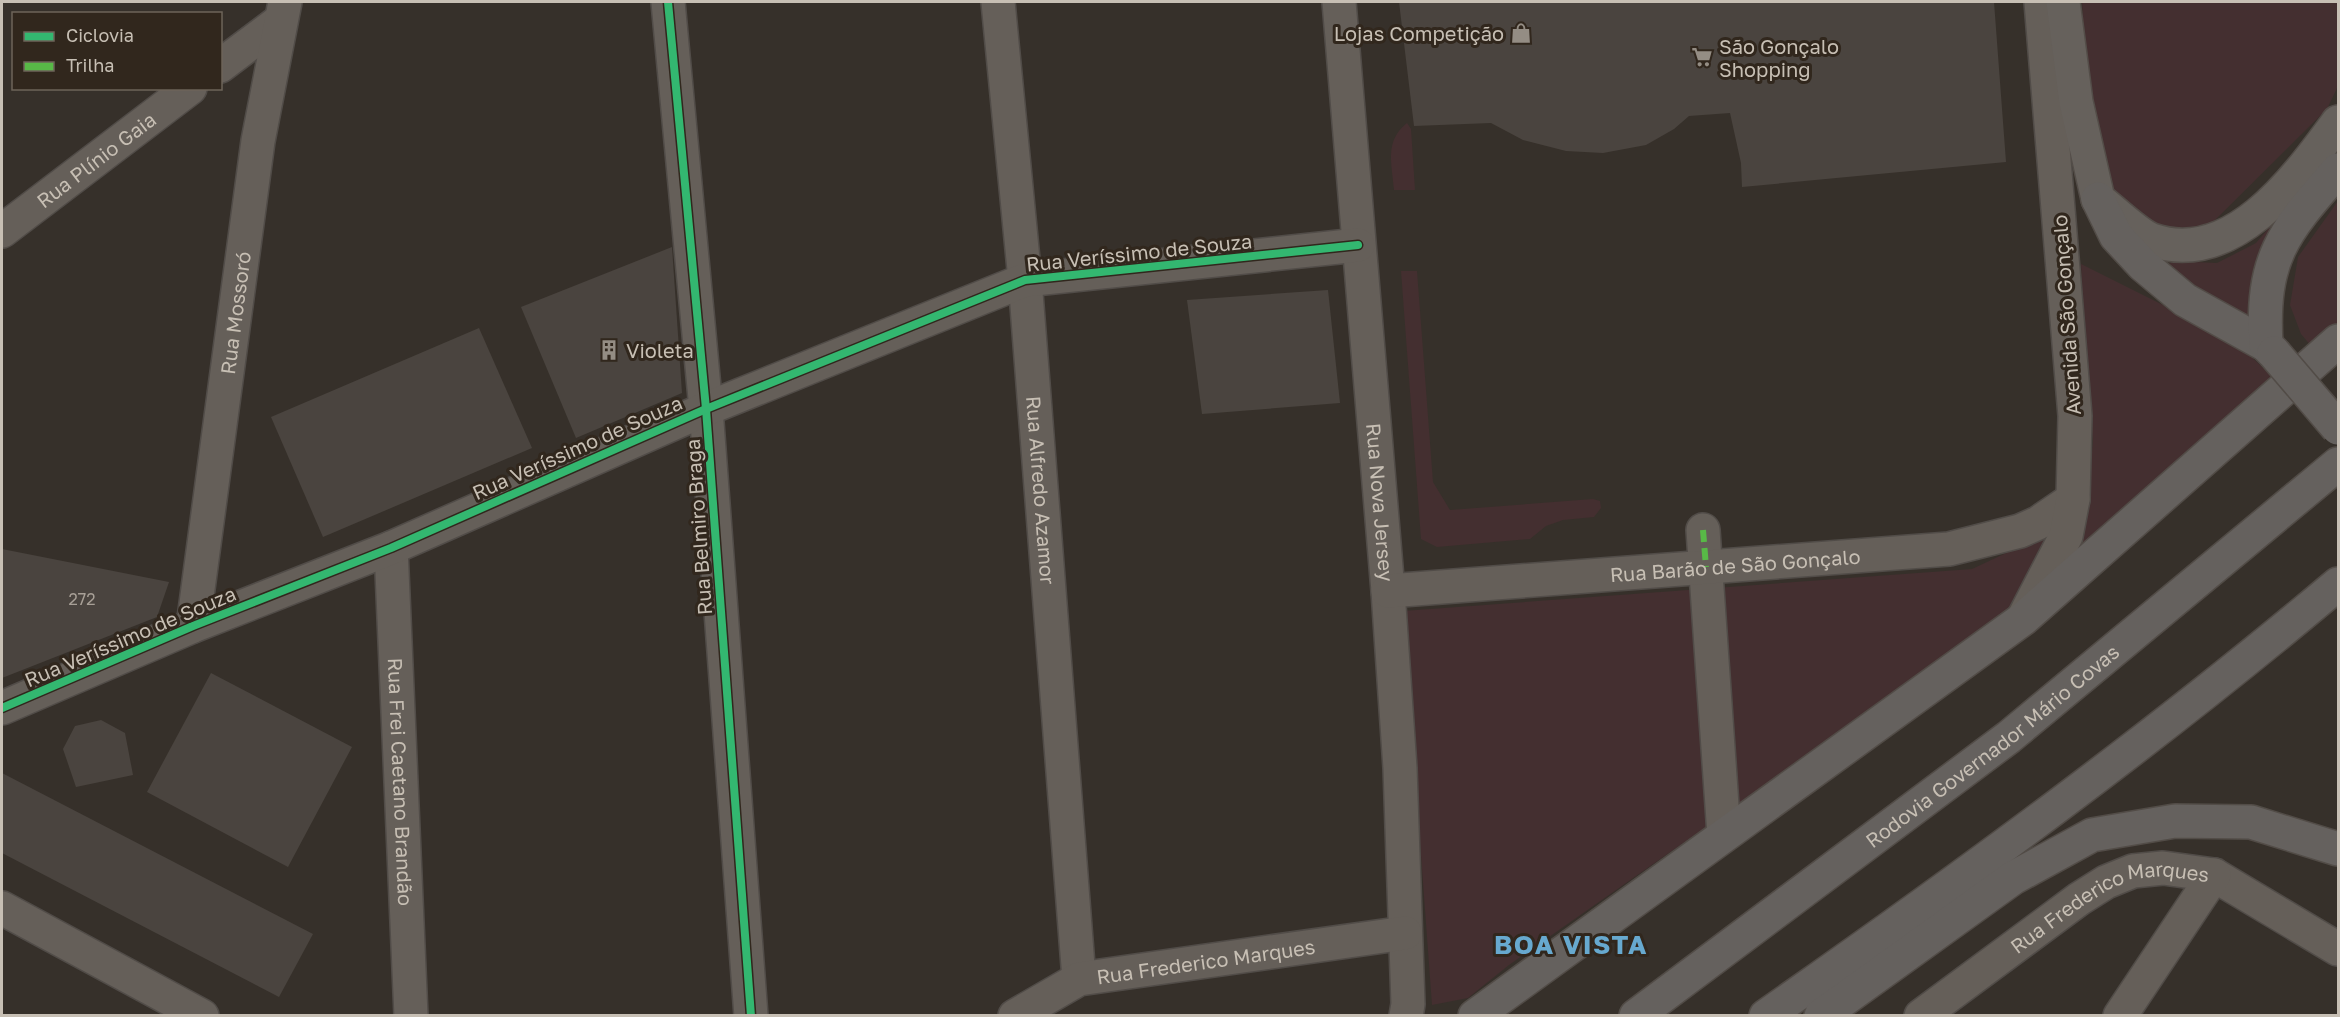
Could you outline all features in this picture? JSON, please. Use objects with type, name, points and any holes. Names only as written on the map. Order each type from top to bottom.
[{"type":"highway","points":[[2270,349],[2265,313],[2268,280],[2280,246],[2299,215],[2338,170]]},
{"type":"highway","points":[[2098,199],[2116,236],[2143,265],[2185,300],[2270,349],[2338,428]]},
{"type":"highway","points":[[1475,1016],[2023,619],[2338,341]]},
{"type":"highway","name":"Rodovia Governador Mário Covas","points":[[1636,1016],[2009,737],[2338,464]]},
{"type":"highway","points":[[1766,1016],[1911,915],[2125,756],[2338,584]]},
{"type":"highway","points":[[1821,1016],[2013,878],[2092,835],[2175,821],[2251,822],[2338,849]]},
{"type":"main road","points":[[2063,2],[2076,102],[2098,199],[2150,239],[2181,246],[2208,243],[2242,228],[2302,171],[2338,122]]},
{"type":"street","name":"Rua Belmiro Braga","points":[[669,2],[706,409],[751,1016]]},
{"type":"street","name":"Rua Alfredo Azamor","points":[[998,2],[1025,280],[1079,979]]},
{"type":"street","name":"Rua Nova Jersey","points":[[1339,2],[1388,591],[1400,768],[1405,933],[1412,1012]]},
{"type":"street","name":"Avenida São Gonçalo","points":[[2023,619],[2066,536],[2073,500],[2075,416],[2041,2]]},
{"type":"street","points":[[222,64],[282,11]]},
{"type":"street","name":"Rua Mossoró","points":[[193,626],[258,141],[282,11]]},
{"type":"street","name":"Rua Plínio Gaia","points":[[2,231],[187,90]]},
{"type":"street","name":"Rua Veríssimo de Souza","points":[[2,708],[193,626],[391,548],[706,409],[1025,280],[1358,245]]},
{"type":"street","name":"Rua Barão de São Gonçalo","points":[[1388,591],[1949,549],[2020,531],[2038,523],[2073,500]]},
{"type":"street","points":[[1703,530],[1724,835]]},
{"type":"street","name":"Rua Frei Caetano Brandão","points":[[391,548],[411,1016]]},
{"type":"street","name":"Rua Frederico Marques","points":[[1921,1016],[2079,899],[2106,882],[2133,871],[2163,868],[2214,875],[2338,948]]},
{"type":"street","points":[[2120,1016],[2214,875]]},
{"type":"street","points":[[2,908],[202,1016]]},
{"type":"street","name":"Rua Frederico Marques","points":[[1015,1016],[1079,979],[1405,933]]},
{"type":"shaded area","points":[[2082,2],[2338,2],[2338,86],[2327,109],[2210,225],[2180,233],[2142,222],[2112,200],[2086,75]]},
{"type":"shaded area","points":[[1407,123],[1411,129],[1415,190],[1394,190],[1392,145],[1395,137]]},
{"type":"shaded area","points":[[2338,201],[2338,323],[2312,347],[2301,334],[2290,305],[2298,257]]},
{"type":"shaded area","points":[[2285,209],[2256,321],[2169,273],[2166,266],[2173,261],[2217,263],[2256,243]]},
{"type":"shaded area","points":[[2081,264],[2233,340],[2272,376],[2075,554],[2088,496],[2093,441],[2084,347]]},
{"type":"shaded area","points":[[1401,271],[1417,271],[1433,482],[1450,510],[1593,499],[1600,501],[1601,508],[1594,517],[1563,520],[1546,526],[1530,539],[1437,547],[1421,539]]},
{"type":"shaded area","points":[[2047,534],[2011,608],[1916,680],[1509,965],[1468,998],[1432,1005],[1403,611],[1972,569]]},
{"type":"building","name":"São Gonçalo Shopping","points":[[1399,2],[1994,2],[2006,162],[1742,187],[1741,163],[1730,113],[1689,116],[1674,129],[1646,145],[1603,153],[1566,151],[1523,140],[1491,123],[1414,126]]},
{"type":"building","name":"Violeta","points":[[672,247],[682,393],[576,438],[521,307]]},
{"type":"building","points":[[1328,290],[1340,403],[1202,414],[1187,300]]},
{"type":"building","points":[[479,328],[532,448],[323,537],[271,417]]},
{"type":"building","points":[[2,549],[169,582],[157,617],[2,678]]},
{"type":"building","points":[[211,673],[352,747],[288,867],[147,792]]},
{"type":"building","points":[[101,720],[125,733],[133,775],[76,787],[63,749],[75,726]]},
{"type":"building","points":[[2,773],[313,934],[279,997],[2,853]]},
{"type":"marked path","points":[[1703,530],[1706,567]]},
{"type":"cycle path","points":[[668,2],[706,409],[751,1016]]},
{"type":"cycle path","points":[[2,708],[193,626],[391,548],[706,409],[1025,280],[1358,245]]},
{"type":"place","name":"Lojas Competição","points":[[1521,33]]},
{"type":"place","name":"São Gonçalo Shopping","points":[[1702,57]]},
{"type":"place","name":"Violeta","points":[[609,350]]},
{"type":"district","name":"BOA VISTA","points":[[1571,944]]}]
